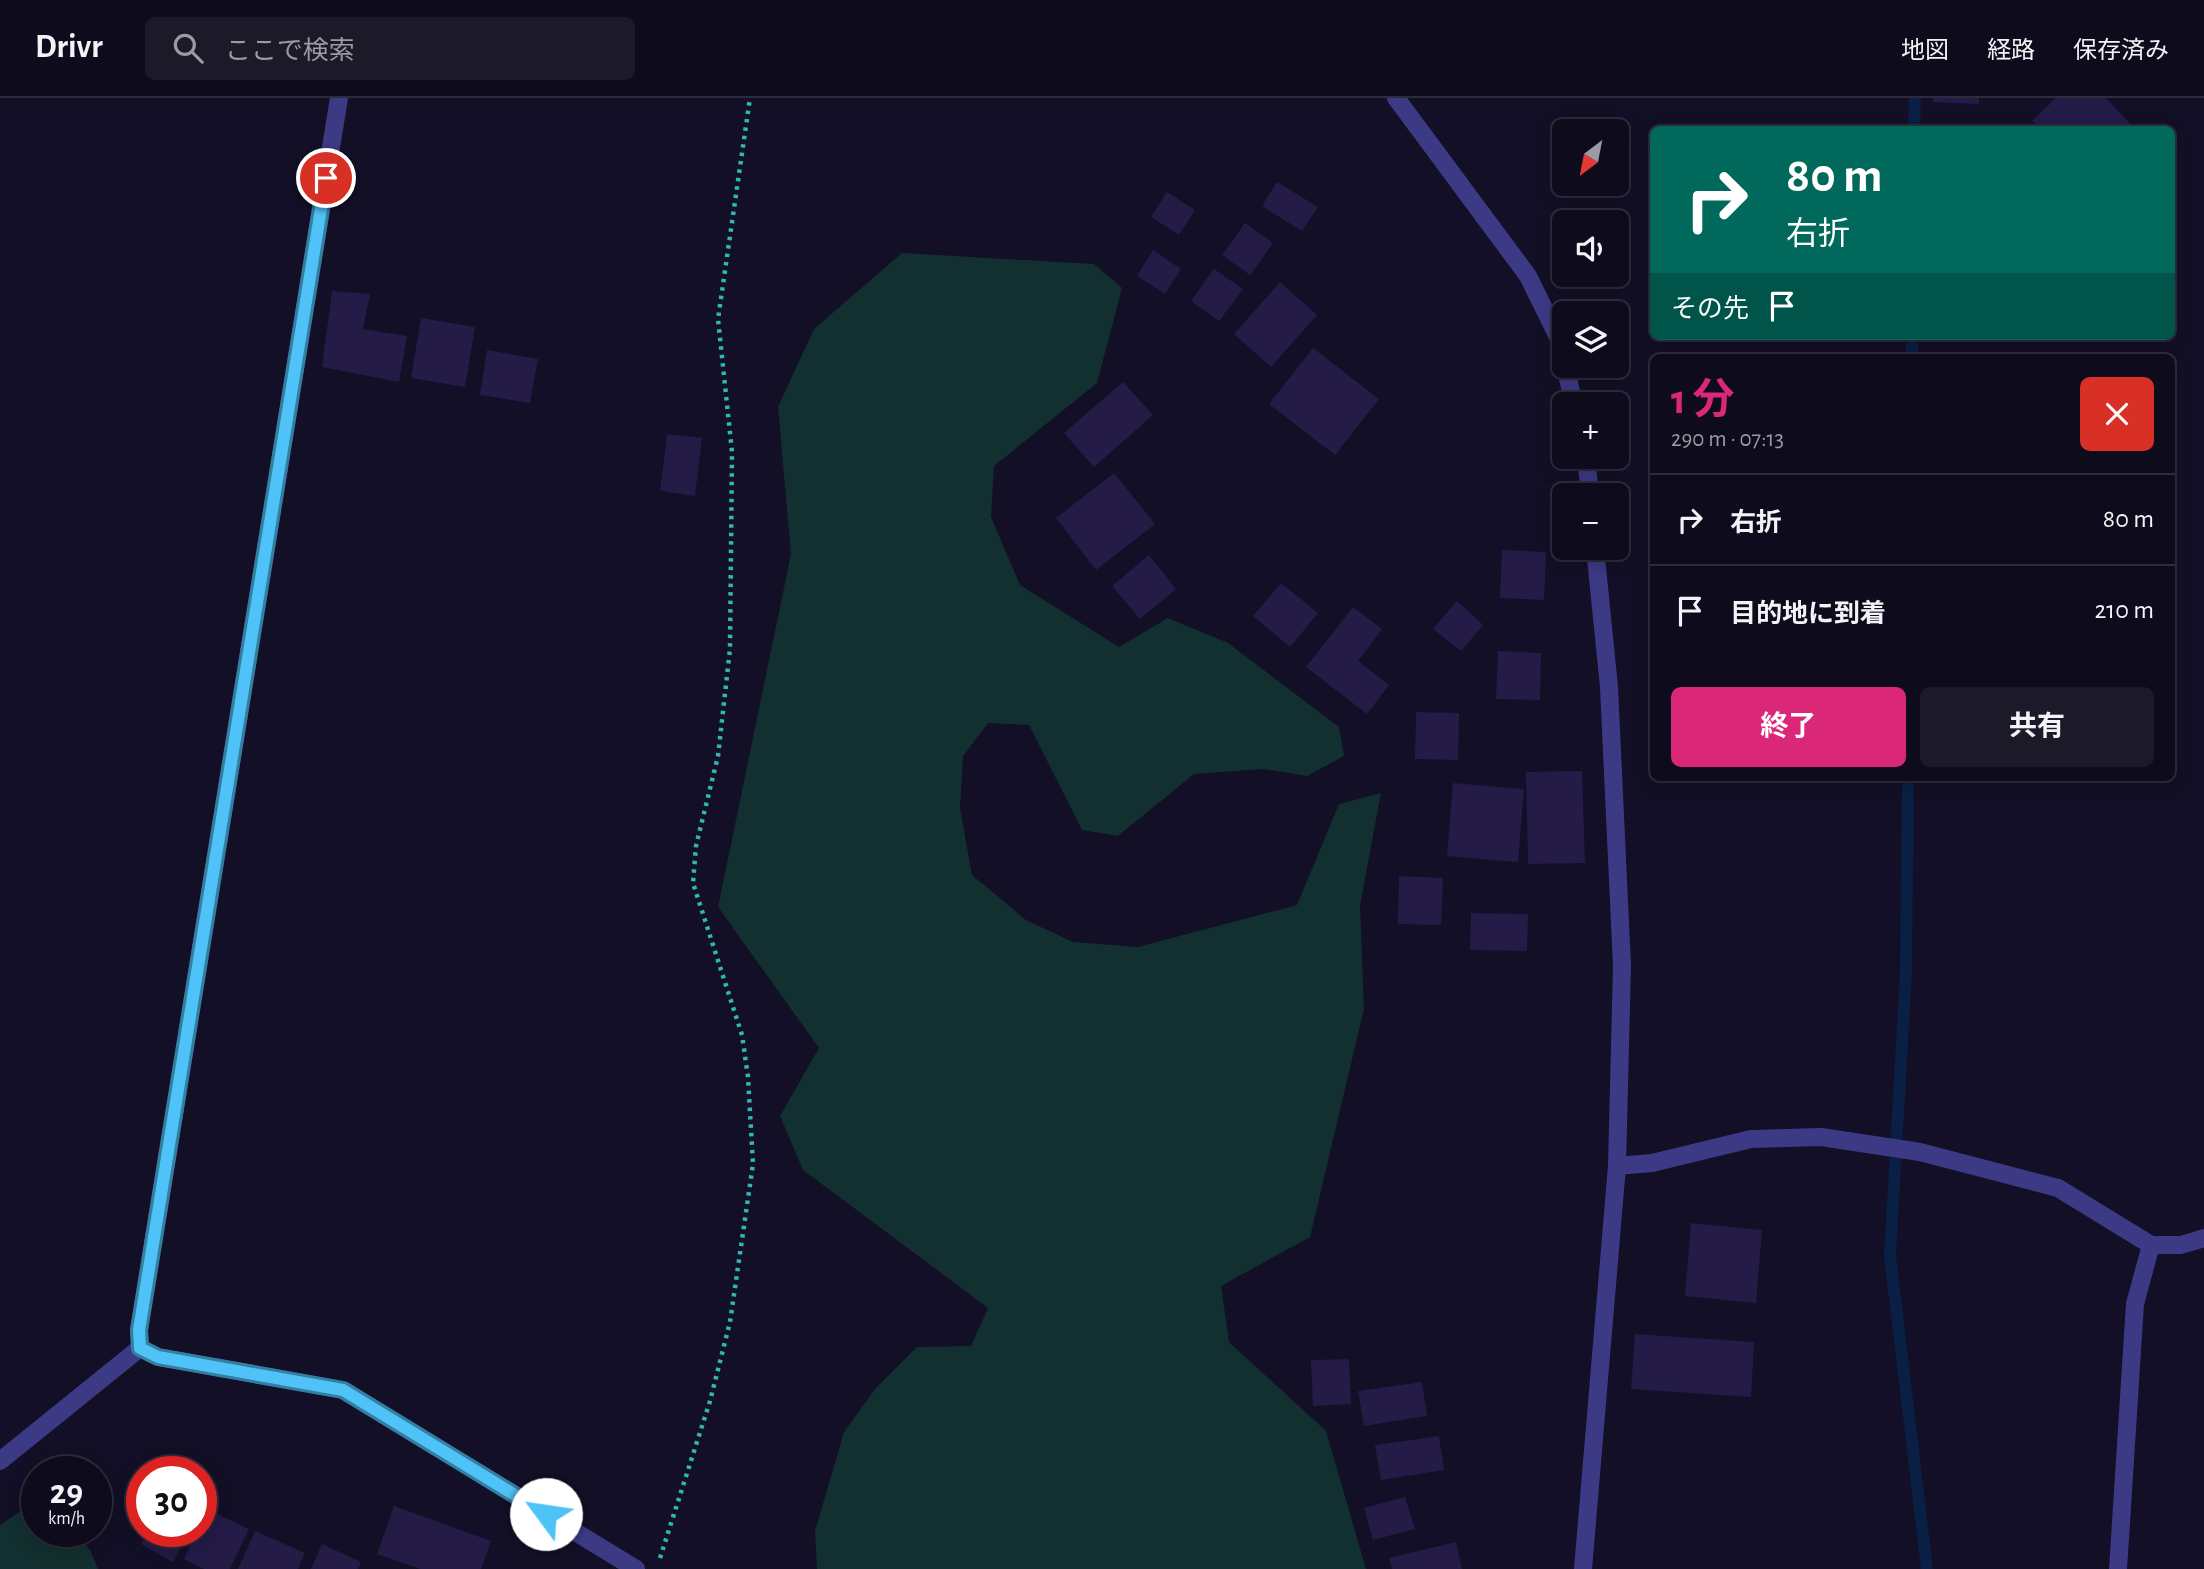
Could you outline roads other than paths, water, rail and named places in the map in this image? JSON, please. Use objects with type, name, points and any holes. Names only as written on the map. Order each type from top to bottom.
[{"type":"street","points":[[0,1461],[140,1348],[141,1316],[339,98]]},
{"type":"street","points":[[1396,98],[1528,276],[1552,326]]},
{"type":"street","points":[[1583,1569],[1617,1166],[1622,966],[1609,687],[1596,560]]},
{"type":"street","points":[[1617,1166],[1652,1163],[1751,1139],[1821,1137],[1920,1152],[2058,1188],[2151,1245],[2181,1245],[2204,1238]]},
{"type":"street","points":[[2118,1569],[2135,1304],[2151,1245]]},
{"type":"street","points":[[140,1348],[158,1357],[343,1390],[636,1569]]},
{"type":"waterway","points":[[1914,126],[1915,98]]},
{"type":"waterway","points":[[1912,340],[1912,354]]},
{"type":"waterway","points":[[1908,781],[1906,971],[1890,1256],[1927,1569]]}]
